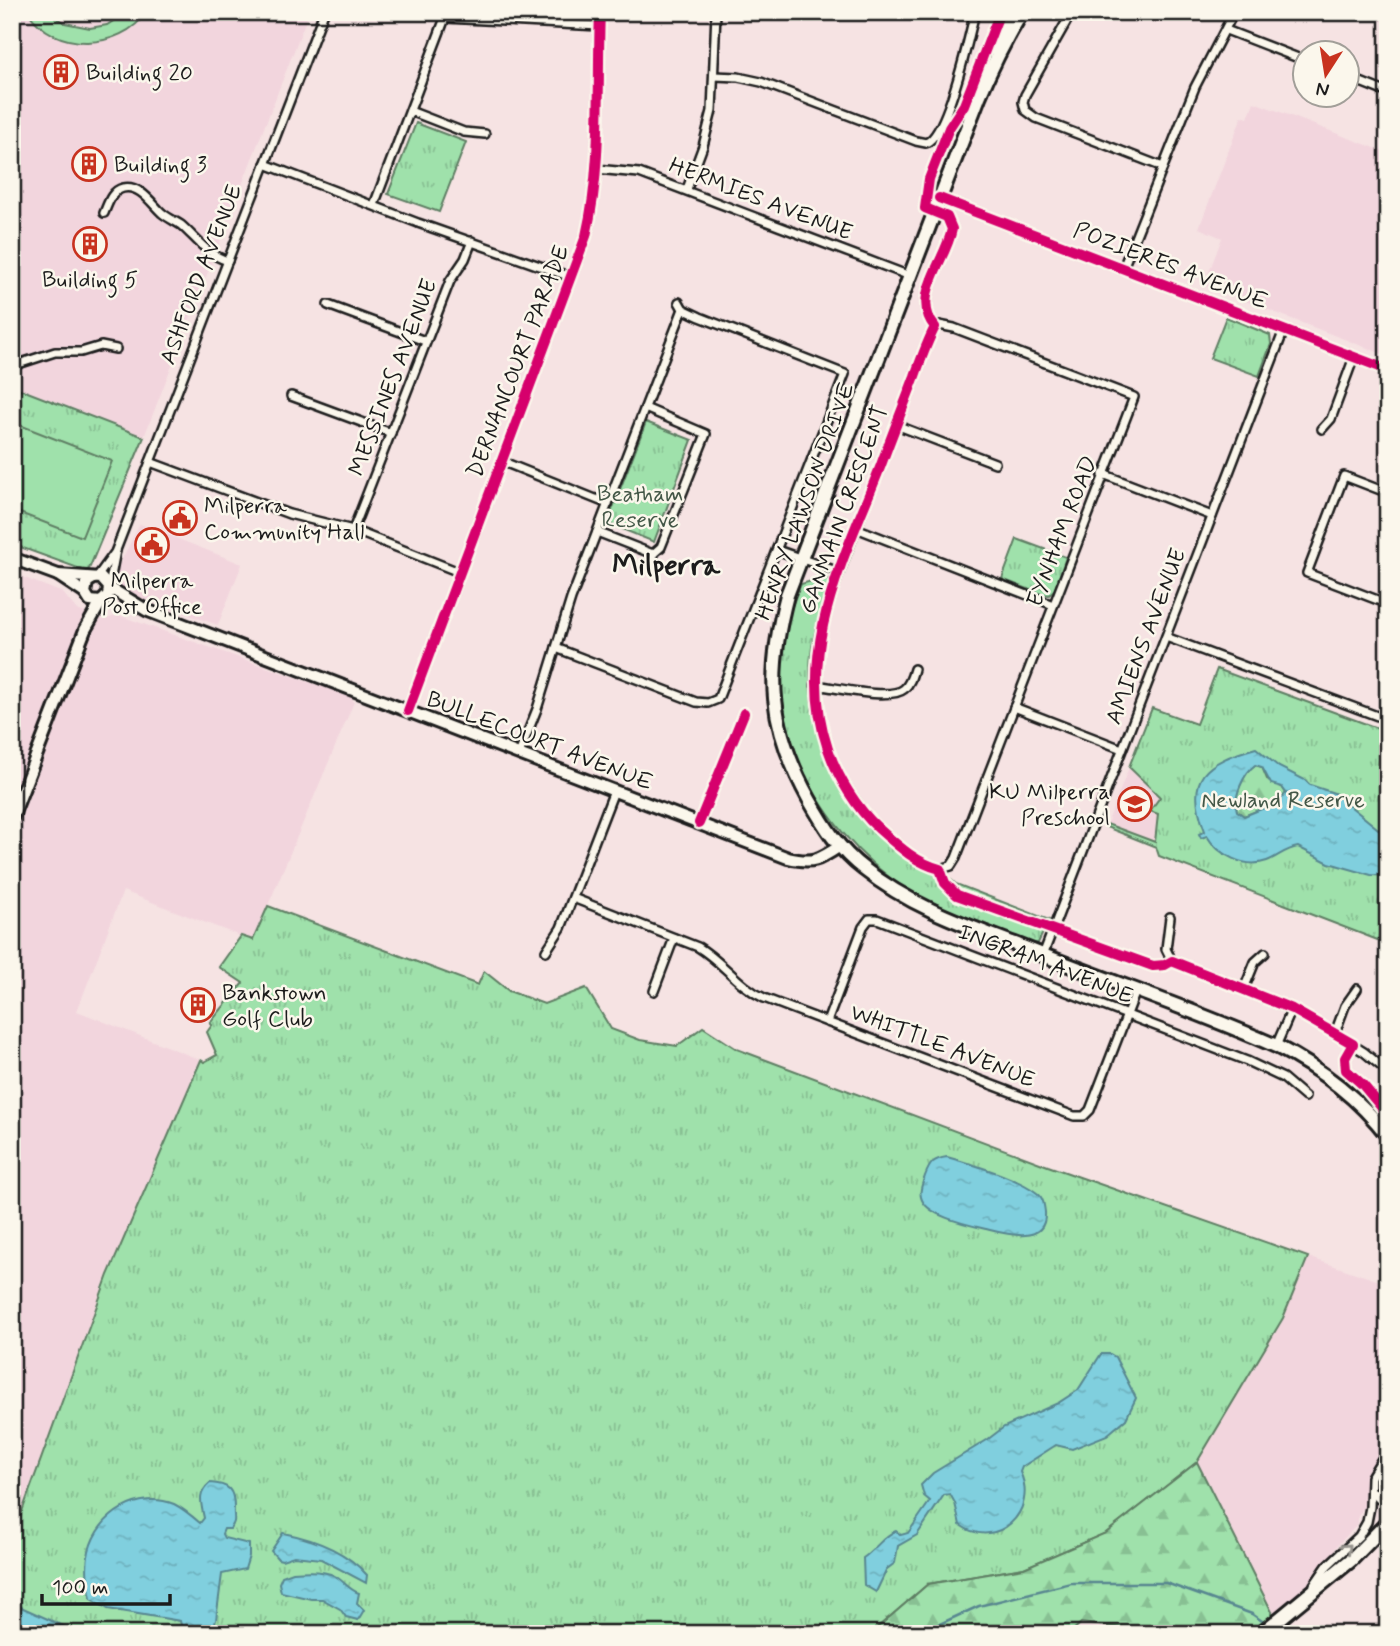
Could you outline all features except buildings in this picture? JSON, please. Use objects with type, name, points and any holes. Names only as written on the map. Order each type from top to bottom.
[{"type":"main road","name":"HENRY LAWSON DRIVE","points":[[1009,12],[996,54],[788,595],[777,636],[773,678],[775,706],[783,744],[822,824],[840,846],[875,878],[916,904],[1276,1046],[1337,1084],[1388,1136]]},
{"type":"main road","name":"HENRY LAWSON DRIVE","points":[[996,54],[1006,44],[1022,12]]},
{"type":"main road","points":[[12,558],[58,575],[105,580],[109,588],[108,596],[102,601],[85,630],[12,818]]},
{"type":"main road","points":[[58,575],[93,602],[102,601]]},
{"type":"main road","points":[[85,630],[87,582],[95,578]]},
{"type":"main road","name":"BULLECOURT AVENUE","points":[[109,588],[146,610]]},
{"type":"main road","name":"BULLECOURT AVENUE","points":[[102,601],[146,610],[788,859],[807,862],[822,858],[840,846]]},
{"type":"main road","points":[[1261,1634],[1359,1552],[1388,1521]]},
{"type":"street","name":"ASHFORD AVENUE","points":[[109,588],[116,550],[324,12]]},
{"type":"street","name":"DERNANCOURT PARADE","points":[[408,711],[571,277],[590,219],[596,169],[600,12]]},
{"type":"street","points":[[687,189],[704,146],[712,111],[716,12]]},
{"type":"street","points":[[715,76],[761,82],[926,143],[938,133],[949,104],[975,12]]},
{"type":"street","points":[[1072,12],[1025,95],[1025,110],[1036,118],[1163,167]]},
{"type":"street","points":[[1124,268],[1199,78],[1234,12]]},
{"type":"street","points":[[374,205],[445,18],[599,26]]},
{"type":"street","points":[[1226,30],[1292,56]]},
{"type":"street","points":[[1362,83],[1388,93]]},
{"type":"street","points":[[410,110],[464,132],[485,134]]},
{"type":"street","points":[[265,164],[571,277]]},
{"type":"street","name":"HERMIES AVENUE","points":[[596,169],[639,173],[687,189],[911,276]]},
{"type":"street","points":[[104,213],[113,194],[121,188],[132,189],[147,197],[215,257],[228,261]]},
{"type":"street","name":"POZIERES AVENUE","points":[[939,198],[1388,370]]},
{"type":"street","name":"MESSINES AVENUE","points":[[353,530],[425,341],[450,281],[465,259],[472,241]]},
{"type":"street","points":[[328,305],[425,341]]},
{"type":"street","points":[[519,754],[537,709],[571,599],[645,408],[681,305],[845,374],[718,698],[708,703],[696,702],[556,648]]},
{"type":"street","name":"EYNHAM ROAD","points":[[935,327],[949,326],[1134,397],[956,858],[951,866],[940,869]]},
{"type":"street","name":"GANMAIN CRESCENT","points":[[935,327],[839,572],[819,637],[815,685],[825,741],[839,776],[854,799],[870,820],[905,851],[940,869]]},
{"type":"street","name":"AMIENS AVENUE","points":[[1043,956],[1284,330]]},
{"type":"street","points":[[12,366],[55,352],[81,352],[101,346],[116,349]]},
{"type":"street","points":[[1322,429],[1331,419],[1354,357]]},
{"type":"street","points":[[291,396],[391,433]]},
{"type":"street","points":[[645,408],[706,433],[661,547],[653,554]]},
{"type":"street","points":[[896,425],[995,463]]},
{"type":"street","points":[[501,461],[608,504]]},
{"type":"street","points":[[150,462],[289,514],[353,530],[459,572]]},
{"type":"street","points":[[1103,474],[1212,516]]},
{"type":"street","points":[[1388,493],[1344,476],[1307,573],[1388,604]]},
{"type":"street","points":[[856,528],[1053,604]]},
{"type":"street","points":[[597,532],[653,554]]},
{"type":"street","name":"ASHFORD AVENUE","points":[[95,578],[116,550]]},
{"type":"street","name":"GANMAIN CRESCENT","points":[[777,550],[839,572]]},
{"type":"street","points":[[653,554],[655,570]]},
{"type":"street","points":[[1166,637],[1388,720]]},
{"type":"street","points":[[815,685],[891,694],[903,691],[914,669]]},
{"type":"street","points":[[1014,707],[1122,749]]},
{"type":"street","points":[[699,823],[744,712]]},
{"type":"street","points":[[546,951],[558,934],[614,791]]},
{"type":"street","name":"WHITTLE AVENUE","points":[[573,898],[707,952],[742,986],[756,995],[1080,1116],[1090,1110],[1136,990]]},
{"type":"street","points":[[1170,917],[1166,949],[1169,957],[1177,963],[1293,1009],[1364,1052],[1388,1072]]},
{"type":"street","name":"INGRAM AVENUE","points":[[827,1022],[863,927],[873,918],[1274,1073],[1305,1097]]},
{"type":"street","points":[[654,991],[674,937]]},
{"type":"street","points":[[1244,989],[1255,962],[1265,953]]},
{"type":"street","points":[[1335,1033],[1345,1006],[1357,989]]},
{"type":"street","points":[[1276,1046],[1293,1009]]},
{"type":"street","points":[[1304,1599],[1327,1566],[1359,1536],[1367,1521],[1371,1477],[1382,1459],[1382,1473],[1388,1482]]},
{"type":"street","points":[[1371,1489],[1388,1507]]},
{"type":"shaded area","points":[[12,12],[309,12],[144,437],[12,386]]},
{"type":"shaded area","points":[[1254,102],[1388,153],[1388,356],[1204,285],[1222,238],[1199,228],[1242,116],[1248,118]]},
{"type":"shaded area","points":[[140,524],[242,564],[218,625],[148,601],[120,590],[115,585],[114,578],[120,563]]},
{"type":"shaded area","points":[[12,573],[63,593],[77,610],[104,620],[118,615],[351,697],[354,702],[253,941],[123,891],[77,1011],[201,1060],[109,1275],[12,1539]]},
{"type":"shaded area","name":"KU Milperra Preschool","points":[[1129,767],[1160,798],[1150,811],[1158,814],[1155,843],[1107,824]]},
{"type":"shaded area","points":[[1308,1257],[1388,1284],[1388,1469],[1358,1516],[1358,1524],[1337,1546],[1316,1579],[1273,1614],[1197,1462],[1283,1318]]},
{"type":"green space","points":[[28,12],[49,12],[65,23],[90,28],[107,25],[127,12],[147,12],[135,25],[121,34],[87,42],[54,35],[39,25]]},
{"type":"green space","points":[[416,123],[466,142],[439,212],[388,194]]},
{"type":"green space","points":[[1226,317],[1270,335],[1271,344],[1259,376],[1210,358]]},
{"type":"green space","points":[[12,386],[144,437],[86,571],[12,544]]},
{"type":"green space","points":[[12,422],[112,461],[82,537],[12,510]]},
{"type":"green space","name":"Beatham Reserve","points":[[646,422],[692,440],[654,542],[607,523]]},
{"type":"green space","points":[[1017,539],[1066,557],[1055,589],[1049,595],[1002,579]]},
{"type":"green space","points":[[825,577],[831,582],[814,636],[810,670],[811,695],[821,743],[841,789],[871,828],[915,864],[944,875],[956,884],[1049,920],[1038,943],[1003,934],[910,892],[874,865],[843,833],[817,796],[797,757],[785,715],[781,672],[786,628],[801,584]]},
{"type":"green space","name":"Newland Reserve","points":[[1217,669],[1388,732],[1388,944],[1159,856],[1156,847],[1106,827],[1107,824],[1155,842],[1158,814],[1150,811],[1160,797],[1129,767],[1152,708],[1196,724]]},
{"type":"green space","points":[[1255,765],[1262,767],[1267,779],[1282,787],[1286,793],[1279,802],[1244,816],[1237,811],[1236,799],[1247,773]]},
{"type":"green space","name":"Bankstown Golf Club","points":[[268,906],[478,985],[484,971],[509,991],[544,1004],[586,988],[611,1029],[640,1040],[677,1046],[703,1027],[737,1049],[1048,1166],[1308,1257],[1283,1318],[1197,1462],[1106,1533],[1024,1568],[928,1584],[870,1634],[68,1634],[12,1609],[12,1539],[108,1275],[201,1060],[204,1062],[217,1055],[207,1032],[212,1025],[210,1023],[243,983],[219,967],[241,936],[253,940]]},
{"type":"green space","points":[[1197,1462],[1273,1614],[1247,1634],[1176,1634],[1081,1623],[1069,1634],[870,1634],[928,1584],[1024,1568],[1106,1533]]},
{"type":"water","points":[[1256,748],[1279,767],[1310,785],[1334,793],[1388,837],[1388,876],[1371,875],[1329,863],[1298,847],[1267,861],[1241,862],[1218,849],[1207,836],[1201,838],[1199,834],[1205,831],[1199,813],[1198,785],[1212,766],[1238,753]],"holes":[[[1255,765],[1262,767],[1271,784],[1282,787],[1286,793],[1279,802],[1244,816],[1237,811],[1236,805],[1240,786]]]},
{"type":"water","points":[[947,1157],[1006,1176],[1037,1193],[1042,1199],[1045,1212],[1044,1223],[1039,1230],[1032,1234],[1014,1235],[959,1222],[930,1209],[921,1197],[922,1183],[933,1162]]},
{"type":"water","points":[[1101,1354],[1115,1357],[1136,1398],[1126,1419],[1107,1435],[1072,1449],[1056,1445],[1022,1467],[1020,1472],[1024,1501],[1011,1523],[1000,1530],[974,1532],[960,1525],[955,1503],[950,1494],[944,1495],[917,1535],[898,1546],[895,1563],[887,1569],[876,1592],[864,1585],[863,1558],[892,1533],[908,1533],[930,1501],[924,1496],[921,1485],[933,1473],[1004,1427],[1058,1403],[1078,1390]]},
{"type":"water","points":[[210,1483],[226,1487],[233,1496],[234,1521],[230,1529],[224,1529],[224,1538],[249,1544],[245,1569],[222,1574],[216,1620],[211,1634],[183,1634],[180,1621],[108,1609],[91,1599],[87,1569],[89,1551],[101,1526],[111,1516],[134,1503],[161,1500],[178,1506],[200,1523],[204,1518],[202,1495]]},
{"type":"water","points":[[283,1533],[318,1543],[349,1559],[367,1575],[366,1583],[321,1559],[294,1556],[278,1559],[271,1551]]},
{"type":"water","points":[[314,1571],[331,1574],[359,1593],[357,1603],[364,1610],[358,1620],[346,1617],[340,1609],[322,1599],[281,1592],[279,1583],[282,1576],[293,1572]]},
{"type":"water","points":[[12,1603],[81,1634],[39,1634],[12,1620]]},
{"type":"waterway","points":[[918,1634],[979,1606],[1071,1583],[1166,1583],[1252,1614],[1265,1623]]},
{"type":"waterway","points":[[1369,1634],[1388,1624]]},
{"type":"waterway","points":[[1274,1629],[1281,1634]]},
{"type":"cycle path","points":[[408,711],[586,236],[597,153],[600,12]]},
{"type":"cycle path","points":[[1000,12],[964,105],[949,128],[929,179],[925,208],[947,217],[952,229],[928,291],[928,315],[935,327],[839,569],[828,604],[820,639],[817,675],[819,712],[828,749],[837,771],[863,812],[907,853],[940,869],[945,883],[957,895],[1153,966],[1172,961],[1292,1009],[1353,1044],[1345,1058],[1346,1070],[1363,1085],[1388,1115]]},
{"type":"cycle path","points":[[939,198],[1388,370]]},
{"type":"cycle path","points":[[699,823],[744,713]]},
{"type":"place","name":"Building 20","points":[[61,72]]},
{"type":"place","name":"Building 3","points":[[89,164]]},
{"type":"place","name":"Building 5","points":[[90,244]]},
{"type":"place","name":"Milperra Community Hall","points":[[180,518]]},
{"type":"place","name":"Milperra Post Office","points":[[152,545]]},
{"type":"place","name":"KU Milperra Preschool","points":[[1135,804]]},
{"type":"place","name":"Bankstown Golf Club","points":[[198,1005]]},
{"type":"district","name":"Milperra","points":[[666,564]]}]
